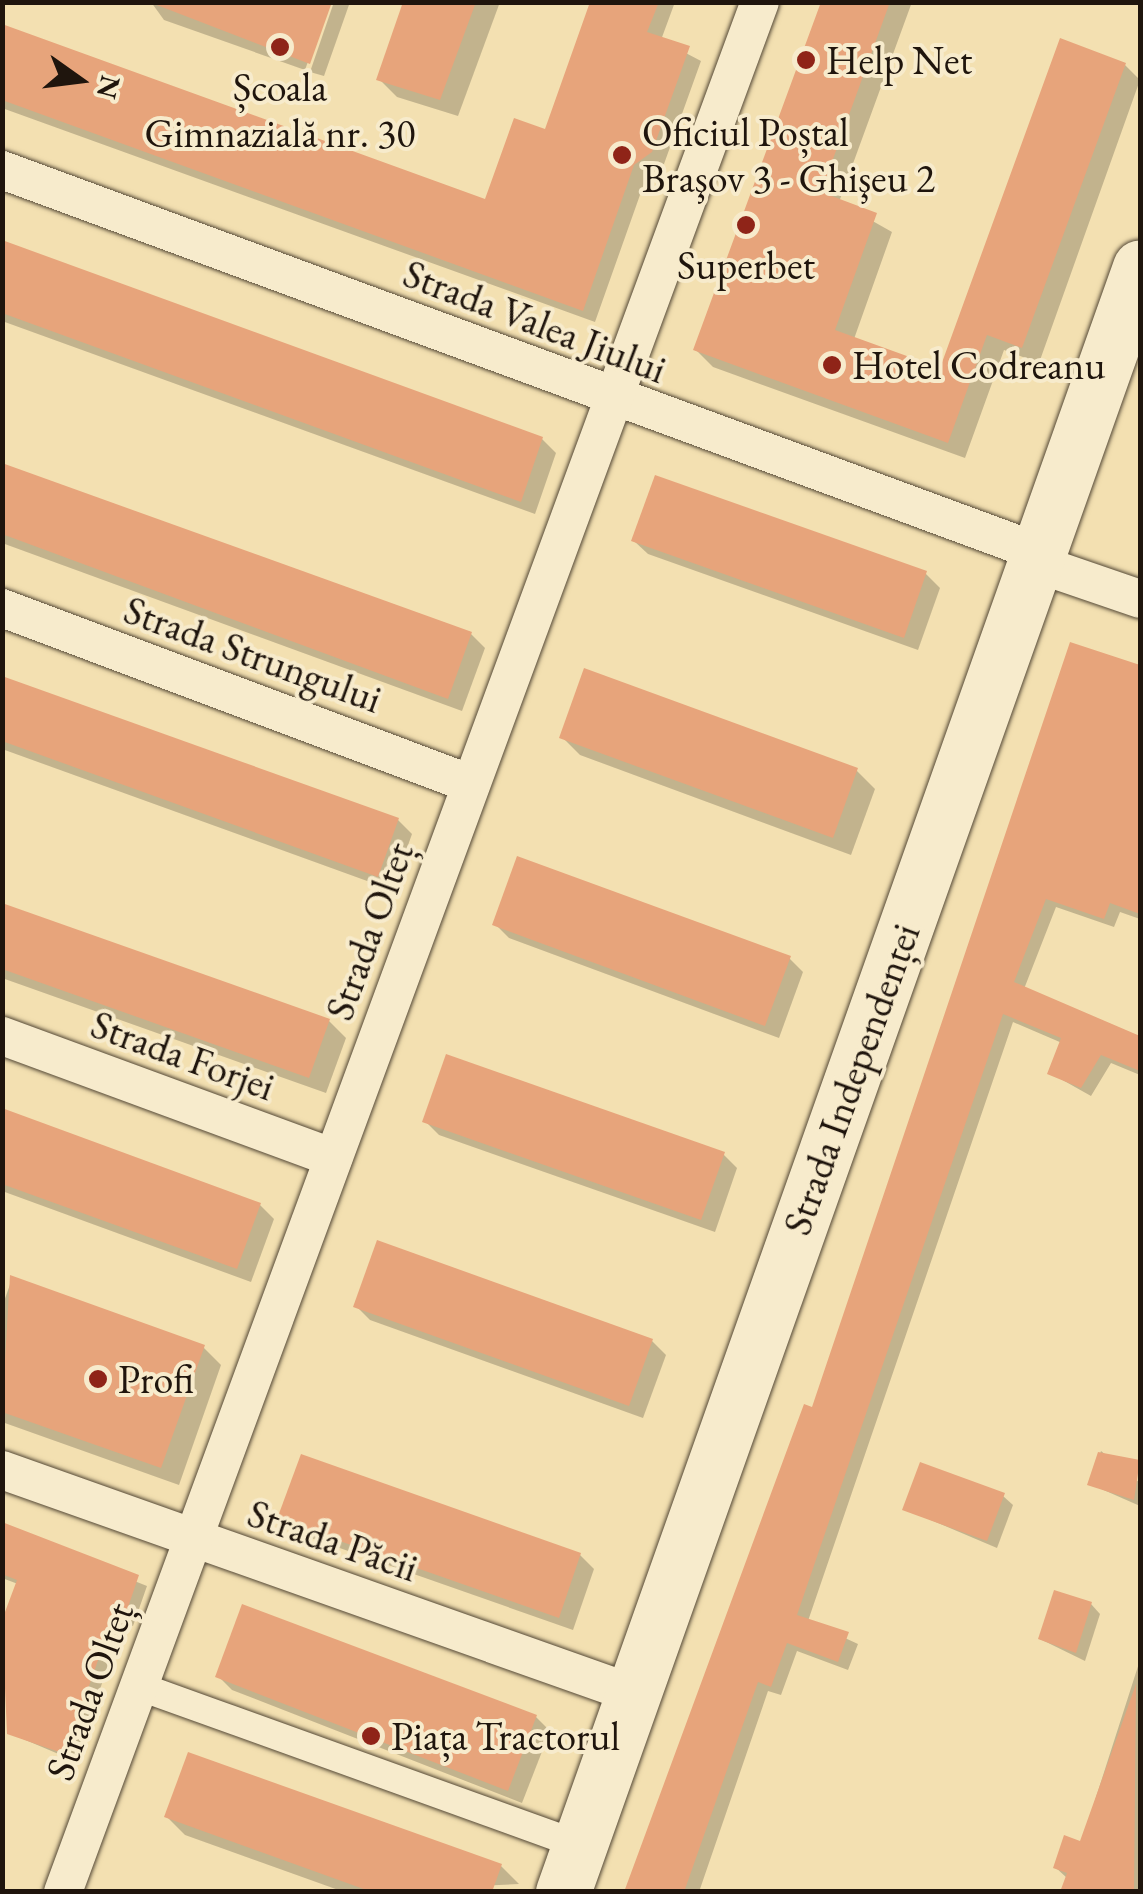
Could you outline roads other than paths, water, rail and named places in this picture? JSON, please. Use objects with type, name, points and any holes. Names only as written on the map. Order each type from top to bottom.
[{"type":"main road","name":"Strada Independenței","points":[[571,1868],[1140,267]]},
{"type":"street","name":"Strada Olteț","points":[[63,1892],[760,2]]},
{"type":"street","name":"Strada Valea Jiului","points":[[2,170],[1140,599]]},
{"type":"street","name":"Strada Strungului","points":[[2,608],[471,784]]},
{"type":"street","name":"Strada Forjei","points":[[2,1036],[333,1158]]},
{"type":"street","name":"Strada Păcii","points":[[2,1470],[634,1694]]},
{"type":"street","points":[[138,1686],[571,1868]]},
{"type":"place","name":"Școala Gimnazială nr. 30","points":[[280,47]]},
{"type":"place","name":"Help Net","points":[[806,60]]},
{"type":"place","name":"Oficiul Poștal Braşov 3 - Ghişeu 2","points":[[622,155]]},
{"type":"place","name":"Superbet","points":[[746,225]]},
{"type":"place","name":"Hotel Codreanu","points":[[832,365]]},
{"type":"place","name":"Profi","points":[[98,1379]]},
{"type":"place","name":"Piața Tractorul","points":[[371,1736]]}]
